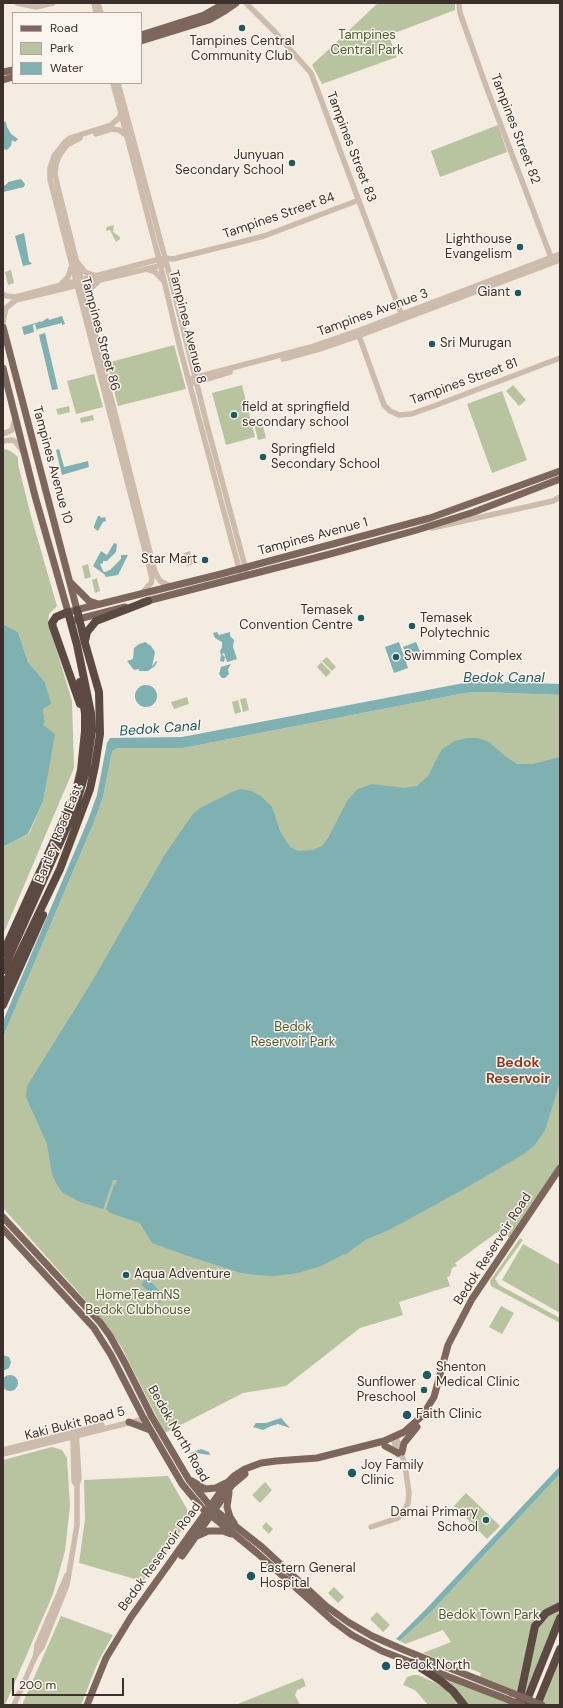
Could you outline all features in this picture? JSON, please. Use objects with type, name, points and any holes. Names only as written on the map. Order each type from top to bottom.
[{"type":"highway","points":[[85,643],[87,632],[96,621],[148,601]]},
{"type":"highway","name":"Bartley Road East","points":[[3,988],[60,869],[90,789],[100,734],[99,692],[77,610]]},
{"type":"highway","name":"Bartley Road East","points":[[3,970],[74,811],[86,771],[92,731],[91,713],[68,612]]},
{"type":"highway","points":[[3,953],[69,808],[76,790],[83,754],[84,713],[82,690],[67,622],[68,612],[56,617],[52,623],[80,703],[83,730],[83,754]]},
{"type":"highway","points":[[3,1005],[47,907],[60,869]]},
{"type":"highway","points":[[520,1705],[535,1628],[545,1613],[560,1606]]},
{"type":"highway","points":[[525,1705],[560,1618]]},
{"type":"highway","points":[[537,1705],[560,1649]]},
{"type":"highway","points":[[542,1694],[560,1662]]},
{"type":"highway","points":[[413,1663],[447,1686],[464,1705]]},
{"type":"main road","points":[[142,35],[204,15],[225,3]]},
{"type":"main road","points":[[142,40],[209,20],[236,3]]},
{"type":"main road","name":"Tampines Avenue 10","points":[[3,327],[77,610]]},
{"type":"main road","name":"Tampines Avenue 10","points":[[3,368],[25,457],[68,612]]},
{"type":"main road","name":"Tampines Avenue 1","points":[[68,612],[328,546],[453,510],[560,471]]},
{"type":"main road","name":"Tampines Avenue 1","points":[[71,621],[417,530],[457,518],[560,479]]},
{"type":"main road","points":[[453,510],[454,515],[457,518]]},
{"type":"main road","points":[[328,546],[331,551],[330,554]]},
{"type":"main road","points":[[212,576],[215,579],[215,584]]},
{"type":"main road","points":[[70,583],[88,601],[99,604]]},
{"type":"main road","name":"Bedok Reservoir Road","points":[[92,1705],[108,1664],[118,1646],[211,1512],[230,1488],[244,1475],[276,1465],[317,1463],[359,1454],[385,1446],[415,1424],[429,1408],[434,1397],[448,1345],[464,1314],[482,1283],[560,1168]]},
{"type":"main road","name":"Bedok Reservoir Road","points":[[211,1512],[234,1476],[248,1468],[261,1463],[321,1458],[395,1439],[417,1427],[431,1412],[436,1404],[453,1347],[476,1302],[560,1177]]},
{"type":"main road","name":"Bedok North Road","points":[[3,1217],[100,1322],[119,1351],[151,1415],[189,1480],[211,1512],[234,1534],[257,1552],[343,1629],[375,1648],[413,1663],[510,1696],[542,1705]]},
{"type":"main road","name":"Bedok North Road","points":[[3,1229],[89,1322],[112,1355],[150,1431],[182,1484],[194,1500],[211,1512],[236,1526],[262,1547],[326,1606],[358,1628],[404,1650],[510,1696],[520,1705]]},
{"type":"main road","points":[[89,1311],[89,1322]]},
{"type":"main road","points":[[129,1422],[150,1431]]},
{"type":"main road","points":[[385,1446],[400,1452],[404,1443],[417,1427]]},
{"type":"main road","points":[[189,1480],[205,1489],[222,1486],[234,1476]]},
{"type":"main road","points":[[230,1488],[227,1508],[230,1517],[236,1526]]},
{"type":"main road","points":[[193,1537],[199,1515],[198,1507],[194,1500]]},
{"type":"main road","points":[[193,1537],[208,1531],[223,1531],[234,1534]]},
{"type":"main road","name":"Bedok Reservoir Road","points":[[87,1705],[104,1663],[114,1645],[139,1606],[193,1537]]},
{"type":"street","points":[[17,3],[30,7],[36,7],[53,3]]},
{"type":"street","points":[[28,3],[43,3]]},
{"type":"street","name":"Tampines Street 83","points":[[246,3],[274,30],[311,73],[402,316]]},
{"type":"street","name":"Tampines Street 82","points":[[460,3],[460,13],[486,86],[552,260]]},
{"type":"street","name":"Tampines Avenue 8","points":[[113,84],[155,245],[163,262],[164,282],[224,515],[244,575]]},
{"type":"street","name":"Tampines Avenue 8","points":[[118,84],[163,262],[196,380],[242,568]]},
{"type":"street","name":"Tampines Street 86","points":[[78,280],[76,259],[58,192],[55,174],[56,164],[63,150],[72,141],[102,130],[115,122],[121,113]]},
{"type":"street","name":"Tampines Street 86","points":[[126,135],[119,130],[112,129],[70,138],[54,156],[50,168],[50,179],[72,267],[83,297],[155,572],[160,581],[164,584],[173,586]]},
{"type":"street","name":"Tampines Street 84","points":[[163,262],[264,236],[359,200]]},
{"type":"street","points":[[142,264],[151,257],[155,245]]},
{"type":"street","name":"Tampines Avenue 3","points":[[190,382],[301,354],[552,260],[560,254]]},
{"type":"street","points":[[76,259],[84,272],[96,275]]},
{"type":"street","name":"Tampines Avenue 3","points":[[552,260],[560,260]]},
{"type":"street","points":[[3,294],[6,296],[16,297],[142,264],[163,262]]},
{"type":"street","points":[[3,322],[6,308],[11,303],[146,269],[163,262]]},
{"type":"street","points":[[61,284],[68,277],[72,267]]},
{"type":"street","points":[[146,269],[158,274],[164,282]]},
{"type":"street","points":[[65,289],[83,297],[92,286],[100,281]]},
{"type":"street","name":"Tampines Street 86","points":[[83,297],[152,578],[151,584],[142,593]]},
{"type":"street","name":"Tampines Street 81","points":[[359,333],[387,403],[392,409],[400,412],[410,411],[560,355]]},
{"type":"street","name":"Tampines Street 81","points":[[359,333],[384,405],[390,412],[399,415],[411,414],[434,406],[560,358]]},
{"type":"street","points":[[3,434],[12,430],[15,417]]},
{"type":"street","points":[[3,441],[12,440],[16,442],[25,457]]},
{"type":"street","name":"Tampines Avenue 1","points":[[417,530],[453,524],[552,501],[560,497]]},
{"type":"street","points":[[224,515],[230,514]]},
{"type":"street","name":"Kaki Bukit Road 5","points":[[3,1450],[151,1415]]},
{"type":"street","name":"Kaki Bukit Road 5","points":[[3,1454],[75,1433],[129,1422],[143,1417]]},
{"type":"street","points":[[14,1705],[36,1655],[37,1645],[70,1569],[77,1525],[77,1485],[79,1479],[75,1433]]},
{"type":"street","points":[[395,1439],[400,1452],[409,1489],[408,1503],[398,1518],[380,1525],[371,1526],[394,1517],[404,1504],[406,1497],[400,1452]]},
{"type":"green space","name":"Tampines Central Park","points":[[378,3],[455,3],[455,10],[392,34],[390,39],[397,57],[322,84],[312,65]]},
{"type":"green space","points":[[498,125],[507,152],[440,177],[431,151]]},
{"type":"green space","points":[[114,225],[113,232],[120,237],[120,239],[116,242],[110,230],[106,231],[107,227]]},
{"type":"green space","points":[[11,270],[14,283],[8,285],[5,272]]},
{"type":"green space","points":[[174,345],[186,389],[118,406],[107,363]]},
{"type":"green space","points":[[94,374],[103,407],[76,414],[67,381]]},
{"type":"green space","name":"field at springfield secondary school","points":[[242,385],[255,437],[226,445],[212,393]]},
{"type":"green space","points":[[513,385],[526,400],[519,406],[506,391]]},
{"type":"green space","points":[[502,391],[527,460],[492,473],[467,404]]},
{"type":"green space","points":[[69,406],[70,412],[58,415],[56,409]]},
{"type":"green space","points":[[93,415],[94,420],[81,423],[80,418]]},
{"type":"green space","points":[[262,422],[266,438],[258,440],[254,424]]},
{"type":"green space","points":[[3,448],[12,452],[18,457],[18,464],[31,516],[57,606],[49,614],[48,622],[72,701],[74,768],[3,935],[3,847],[29,834],[43,802],[47,778],[45,728],[43,725],[45,722],[43,709],[48,694],[45,682],[28,662],[18,632],[3,624]]},
{"type":"green space","points":[[190,551],[193,564],[187,566],[184,553]]},
{"type":"green space","points":[[88,564],[91,577],[85,579],[82,566]]},
{"type":"green space","points":[[97,578],[100,591],[95,593],[92,580]]},
{"type":"green space","points":[[327,657],[336,667],[332,671],[322,661]]},
{"type":"green space","points":[[321,662],[331,672],[326,677],[317,667]]},
{"type":"green space","name":"Bedok Reservoir","points":[[480,692],[560,695],[560,1162],[550,1180],[510,1238],[501,1232],[496,1233],[455,1263],[457,1266],[452,1268],[450,1276],[447,1277],[450,1286],[399,1302],[403,1315],[360,1328],[286,1386],[243,1393],[165,1433],[122,1348],[103,1320],[3,1208],[3,1037],[94,822],[103,797],[112,752],[119,748],[183,748],[465,693]]},
{"type":"green space","points":[[187,697],[189,704],[174,709],[171,702]]},
{"type":"green space","points":[[246,698],[249,710],[243,712],[240,699]]},
{"type":"green space","points":[[238,700],[241,712],[235,714],[232,702]]},
{"type":"green space","points":[[520,1238],[523,1240],[495,1279],[499,1285],[560,1318],[560,1323],[491,1286],[490,1281]]},
{"type":"green space","points":[[523,1244],[560,1265],[560,1313],[502,1280]]},
{"type":"green space","points":[[501,1306],[514,1313],[502,1334],[489,1327]]},
{"type":"green space","points":[[52,1447],[62,1450],[67,1458],[70,1506],[65,1551],[53,1594],[5,1705],[3,1705],[3,1460]]},
{"type":"green space","name":"Bedok Town Park","points":[[560,1474],[560,1604],[542,1614],[519,1695],[479,1679],[481,1673],[444,1659],[442,1661],[423,1653],[451,1642],[443,1630],[405,1644],[400,1641],[430,1613]]},
{"type":"green space","points":[[168,1476],[187,1509],[188,1518],[178,1536],[153,1571],[142,1581],[79,1563],[85,1519],[84,1480]]},
{"type":"green space","points":[[265,1482],[272,1490],[260,1503],[252,1495]]},
{"type":"green space","points":[[466,1493],[500,1526],[487,1539],[454,1506]]},
{"type":"green space","points":[[266,1522],[273,1529],[269,1534],[262,1527]]},
{"type":"green space","points":[[334,1587],[344,1597],[338,1603],[328,1593]]},
{"type":"green space","points":[[560,1606],[560,1618],[528,1699],[521,1696],[535,1626]]},
{"type":"green space","points":[[377,1612],[390,1625],[383,1632],[370,1619]]},
{"type":"green space","points":[[61,1616],[113,1635],[98,1662],[81,1705],[22,1705]]},
{"type":"green space","points":[[560,1649],[560,1705],[543,1705],[538,1703]]},
{"type":"green space","points":[[439,1673],[519,1705],[464,1705]]},
{"type":"green space","points":[[418,1675],[438,1684],[454,1695],[461,1705],[428,1705],[415,1690],[403,1685],[407,1677]]},
{"type":"green space","points":[[303,1678],[306,1686],[297,1690],[295,1695],[300,1705],[235,1705]]},
{"type":"water","points":[[3,121],[6,122],[11,134],[18,139],[15,142],[12,140],[11,146],[7,150],[3,149]]},
{"type":"water","points":[[21,179],[25,184],[24,187],[3,192],[3,186],[8,182]]},
{"type":"water","points":[[24,233],[29,261],[32,264],[23,266],[15,236]]},
{"type":"water","points":[[62,316],[65,324],[62,325],[62,323],[38,329],[37,331],[35,324],[33,325],[34,332],[24,335],[22,327],[39,321],[41,322],[48,318],[49,320]]},
{"type":"water","points":[[45,333],[58,389],[52,390],[39,335]]},
{"type":"water","points":[[59,449],[64,467],[88,461],[89,467],[62,475],[56,450]]},
{"type":"water","points":[[98,516],[101,518],[105,517],[106,521],[103,522],[98,531],[94,528],[94,526]]},
{"type":"water","points":[[114,543],[117,544],[116,552],[107,561],[103,561],[103,563],[100,564],[103,571],[105,572],[110,570],[121,559],[121,555],[128,555],[118,575],[106,577],[93,566],[101,551],[107,555]]},
{"type":"water","points":[[3,624],[18,632],[28,662],[45,682],[51,704],[43,709],[45,722],[43,725],[55,734],[43,802],[28,834],[3,847]]},
{"type":"water","points":[[217,632],[219,635],[230,632],[230,636],[234,640],[233,647],[237,659],[227,662],[224,653],[222,654],[225,657],[224,662],[220,661],[222,642],[215,638],[213,633]]},
{"type":"water","points":[[145,642],[151,646],[155,652],[152,667],[156,661],[157,662],[155,666],[148,671],[139,671],[139,669],[134,670],[127,661],[133,659],[134,648]]},
{"type":"water","name":"Swimming Complex","points":[[399,642],[408,668],[394,673],[385,647]]},
{"type":"water","points":[[416,642],[421,654],[408,658],[403,647]]},
{"type":"water","points":[[231,664],[228,669],[229,674],[225,678],[222,678],[219,674],[221,667]]},
{"type":"water","points":[[482,681],[560,684],[560,695],[480,692],[465,693],[183,748],[115,749],[112,752],[103,797],[94,822],[3,1037],[3,1021],[88,820],[97,795],[107,743],[110,738],[182,737],[464,683]]},
{"type":"water","points":[[146,685],[154,688],[157,696],[154,704],[146,707],[138,704],[135,696],[138,688]]},
{"type":"water","name":"Bedok Reservoir","points":[[467,738],[478,738],[489,742],[517,764],[533,764],[560,757],[560,1082],[545,1130],[535,1145],[524,1154],[464,1189],[389,1230],[365,1240],[345,1255],[344,1254],[321,1266],[298,1273],[275,1276],[241,1273],[152,1243],[140,1223],[110,1213],[106,1209],[117,1180],[113,1180],[103,1209],[80,1202],[63,1193],[52,1174],[47,1144],[26,1097],[27,1086],[90,985],[164,856],[192,815],[200,808],[232,792],[241,789],[251,791],[261,796],[272,807],[280,831],[290,847],[298,851],[313,850],[322,846],[328,838],[347,801],[358,789],[372,784],[404,788],[417,786],[428,776],[442,749],[455,741]]},
{"type":"water","points":[[147,1278],[165,1297],[159,1303],[141,1284]]},
{"type":"water","points":[[3,1355],[9,1357],[11,1362],[9,1368],[3,1371]]},
{"type":"water","points":[[7,1375],[13,1375],[18,1380],[16,1389],[13,1391],[7,1391],[2,1386],[2,1380]]},
{"type":"water","points":[[281,1418],[290,1428],[278,1424],[263,1430],[253,1427],[256,1423],[266,1423]]},
{"type":"water","points":[[201,1449],[209,1452],[210,1455],[196,1453],[192,1455],[190,1453]]},
{"type":"water","points":[[560,1466],[560,1474],[430,1613],[400,1641],[396,1639],[426,1609]]},
{"type":"place","name":"Tampines Central Community Club","points":[[242,28]]},
{"type":"place","name":"Junyuan Secondary School","points":[[292,163]]},
{"type":"place","name":"Lighthouse Evangelism","points":[[520,247]]},
{"type":"place","name":"Giant","points":[[518,293]]},
{"type":"place","name":"Sri Murugan","points":[[432,344]]},
{"type":"place","name":"field at springfield secondary school","points":[[234,415]]},
{"type":"place","name":"Springfield Secondary School","points":[[263,457]]},
{"type":"place","name":"Star Mart","points":[[205,560]]},
{"type":"place","name":"Temasek Convention Centre","points":[[361,618]]},
{"type":"place","name":"Temasek Polytechnic","points":[[412,626]]},
{"type":"place","name":"Swimming Complex","points":[[396,657]]},
{"type":"place","name":"Aqua Adventure","points":[[126,1275]]},
{"type":"place","name":"Shenton Medical Clinic","points":[[427,1375]]},
{"type":"place","name":"Sunflower Preschool","points":[[424,1390]]},
{"type":"place","name":"Faith Clinic","points":[[407,1415]]},
{"type":"place","name":"Joy Family Clinic","points":[[352,1473]]},
{"type":"place","name":"Damai Primary School","points":[[486,1520]]},
{"type":"place","name":"Eastern General Hospital","points":[[251,1576]]},
{"type":"place","name":"Bedok North","points":[[386,1666]]},
{"type":"district","name":"Bedok Reservoir","points":[[518,1072]]},
{"type":"water label","name":"Bedok Canal","points":[[504,678]]},
{"type":"water label","name":"Bedok Canal","points":[[160,729]]},
{"type":"park label","name":"Bedok Reservoir Park","points":[[293,1036]]},
{"type":"park label","name":"HomeTeamNS Bedok Clubhouse","points":[[138,1304]]}]
